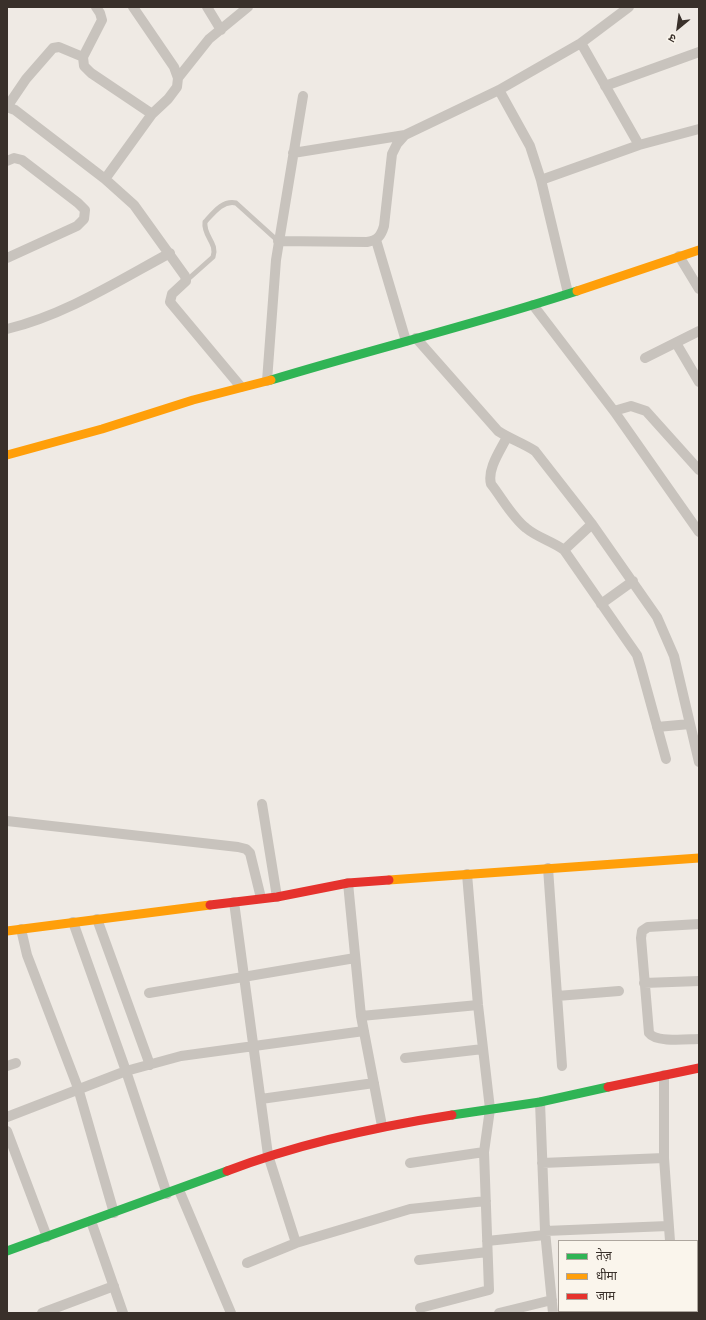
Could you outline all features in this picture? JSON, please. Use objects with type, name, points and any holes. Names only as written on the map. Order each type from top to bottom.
[{"type":"street","points":[[96,7],[102,20],[83,57],[84,66],[91,73],[152,114]]},
{"type":"street","points":[[105,179],[152,114],[168,98],[177,86],[178,78],[174,67],[133,7]]},
{"type":"street","points":[[207,7],[221,30]]},
{"type":"street","points":[[178,78],[210,39],[248,7]]},
{"type":"street","points":[[294,153],[406,135],[498,90],[581,43],[629,7]]},
{"type":"street","points":[[581,43],[639,145]]},
{"type":"street","points":[[83,57],[59,47],[54,48],[26,79],[7,107],[15,110],[105,179],[142,213],[182,270],[186,281],[172,294],[170,302],[241,387]]},
{"type":"street","points":[[605,86],[699,52]]},
{"type":"street","points":[[498,90],[524,134],[541,180],[568,294]]},
{"type":"street","points":[[267,381],[278,241],[303,96]]},
{"type":"street","points":[[541,180],[639,145],[699,129]]},
{"type":"street","points":[[278,241],[368,242],[376,240],[382,234],[384,226],[392,154],[397,144],[406,135]]},
{"type":"street","points":[[7,160],[14,158],[22,160],[85,210],[84,219],[77,226],[7,258]]},
{"type":"street","points":[[376,240],[406,341]]},
{"type":"street","points":[[7,455],[102,429],[193,400],[267,381],[353,355],[532,305],[699,250]]},
{"type":"street","points":[[8,327],[55,313],[170,253]]},
{"type":"street","points":[[679,256],[699,289]]},
{"type":"street","points":[[532,305],[614,411],[699,531]]},
{"type":"street","points":[[645,358],[699,331]]},
{"type":"street","points":[[416,338],[498,431],[507,437],[526,444],[535,451],[592,524],[633,581],[657,617],[669,642],[699,762]]},
{"type":"street","points":[[676,343],[699,382]]},
{"type":"street","points":[[614,411],[631,406],[646,411],[699,470]]},
{"type":"street","points":[[507,437],[491,470],[489,477],[491,484],[526,528],[534,534],[553,542],[564,550],[637,655],[666,759]]},
{"type":"street","points":[[564,550],[592,524]]},
{"type":"street","points":[[601,604],[633,581]]},
{"type":"street","points":[[657,727],[690,724]]},
{"type":"street","points":[[262,804],[277,897]]},
{"type":"street","points":[[7,821],[238,846],[246,849],[250,853],[260,898]]},
{"type":"street","points":[[7,931],[277,897],[348,883],[699,858]]},
{"type":"street","points":[[548,868],[562,1066]]},
{"type":"street","points":[[420,1308],[489,1290],[484,1152],[490,1109],[478,1005],[468,874]]},
{"type":"street","points":[[348,883],[361,1016],[382,1126]]},
{"type":"street","points":[[234,902],[268,1154],[296,1243]]},
{"type":"street","points":[[97,919],[150,1064]]},
{"type":"street","points":[[73,922],[126,1071],[167,1194]]},
{"type":"street","points":[[699,924],[654,926],[643,929],[641,938],[648,1029],[651,1036],[660,1039],[699,1039]]},
{"type":"street","points":[[21,929],[27,956],[78,1088],[114,1213]]},
{"type":"street","points":[[149,993],[355,958]]},
{"type":"street","points":[[644,983],[699,981]]},
{"type":"street","points":[[557,996],[619,991]]},
{"type":"street","points":[[361,1016],[478,1005]]},
{"type":"street","points":[[7,1117],[78,1088],[126,1071],[181,1056],[364,1031]]},
{"type":"street","points":[[405,1058],[483,1048]]},
{"type":"street","points":[[7,1251],[179,1190],[268,1154],[382,1126],[540,1102],[699,1068]]},
{"type":"street","points":[[664,1075],[664,1158],[670,1240]]},
{"type":"street","points":[[261,1099],[374,1083]]},
{"type":"street","points":[[540,1102],[545,1233],[554,1298],[553,1313]]},
{"type":"street","points":[[7,1131],[47,1237]]},
{"type":"street","points":[[410,1163],[484,1152]]},
{"type":"street","points":[[542,1163],[664,1158]]},
{"type":"street","points":[[179,1190],[231,1313]]},
{"type":"street","points":[[247,1263],[296,1243],[410,1209],[486,1201]]},
{"type":"street","points":[[91,1221],[123,1313]]},
{"type":"street","points":[[487,1241],[545,1233],[668,1226]]},
{"type":"street","points":[[419,1260],[487,1252]]},
{"type":"street","points":[[42,1313],[114,1286]]},
{"type":"street","points":[[499,1313],[554,1298]]},
{"type":"lane","points":[[186,281],[213,257],[215,247],[204,227],[206,222],[224,204],[230,201],[236,202],[278,241]]},
{"type":"traffic: fast","points":[[271,380],[577,291]]},
{"type":"traffic: fast","points":[[452,1115],[540,1102],[608,1087]]},
{"type":"traffic: fast","points":[[7,1251],[227,1171]]},
{"type":"traffic: slow","points":[[577,291],[699,250]]},
{"type":"traffic: slow","points":[[7,455],[102,429],[193,400],[271,380]]},
{"type":"traffic: slow","points":[[389,880],[699,858]]},
{"type":"traffic: slow","points":[[7,931],[210,905]]},
{"type":"traffic: jam","points":[[210,905],[277,897],[348,883],[389,880]]},
{"type":"traffic: jam","points":[[608,1087],[699,1068]]},
{"type":"traffic: jam","points":[[227,1171],[282,1152],[338,1137],[452,1115]]}]
